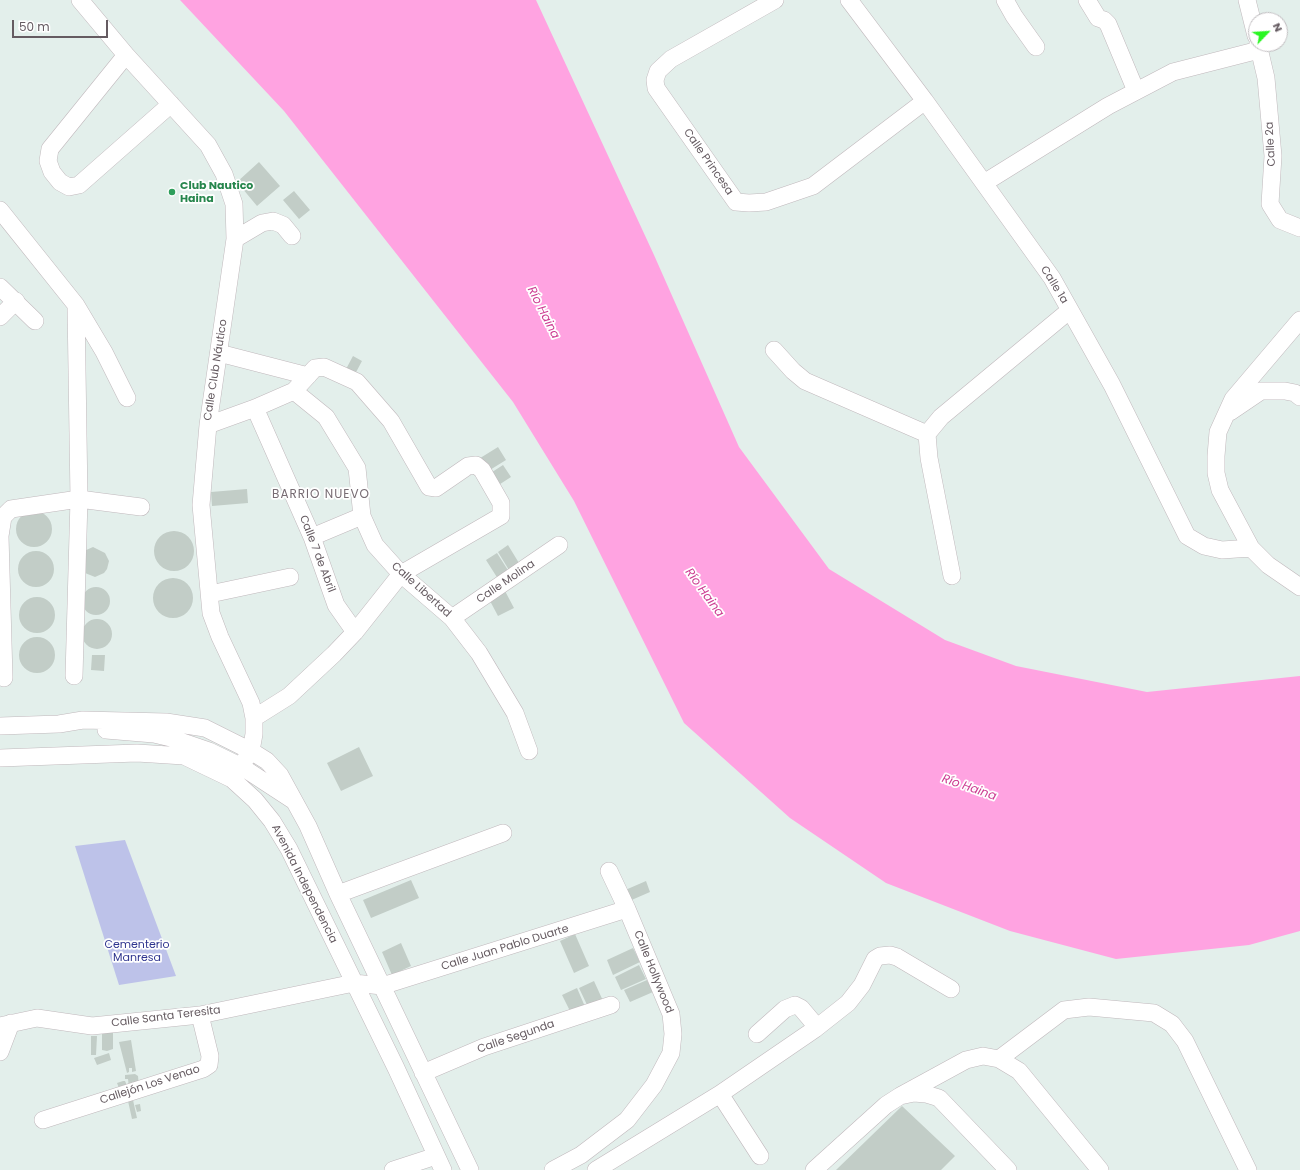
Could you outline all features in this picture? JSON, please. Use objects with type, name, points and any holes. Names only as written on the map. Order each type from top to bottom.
[{"type":"street","name":"Calle Club Náutico","points":[[80,0],[126,55],[208,145],[224,174],[234,204],[235,239],[208,425],[201,505],[212,613],[215,624],[251,703],[254,718],[254,734],[251,751]]},
{"type":"street","name":"Calle Princesa","points":[[775,0],[671,59],[658,71],[654,80],[656,88],[736,202],[749,204],[766,202],[813,186],[925,101]]},
{"type":"street","name":"Calle 1a","points":[[849,0],[925,101],[1052,278],[1112,385],[1187,536],[1204,546],[1222,550],[1251,548]]},
{"type":"street","points":[[1005,0],[1014,16],[1036,47]]},
{"type":"street","points":[[1087,0],[1098,18],[1104,20],[1108,24],[1136,91]]},
{"type":"street","name":"Calle 2a","points":[[1247,0],[1250,12]]},
{"type":"street","points":[[984,183],[1108,106],[1136,91],[1173,72],[1248,46]]},
{"type":"street","name":"Calle 2a","points":[[1260,52],[1266,78],[1273,156],[1270,204],[1280,220],[1300,228]]},
{"type":"street","points":[[126,55],[50,148],[48,161],[52,172],[60,182],[69,187],[79,185],[171,104]]},
{"type":"street","points":[[0,210],[76,304],[104,352],[127,398]]},
{"type":"street","points":[[235,239],[262,223],[273,220],[283,225],[292,236]]},
{"type":"street","points":[[0,287],[36,321]]},
{"type":"street","points":[[0,317],[16,301]]},
{"type":"street","points":[[74,676],[79,499],[76,304]]},
{"type":"street","points":[[952,576],[929,458],[927,434],[940,416],[1070,310]]},
{"type":"street","points":[[1300,320],[1237,394],[1218,432],[1216,473],[1220,490],[1251,548],[1278,574],[1300,587]]},
{"type":"street","points":[[774,350],[792,371],[806,381],[927,434]]},
{"type":"street","points":[[219,353],[308,376]]},
{"type":"street","points":[[208,425],[255,408],[294,391],[315,368],[320,366],[357,382],[392,421],[429,487],[436,488],[468,466],[476,465],[482,470],[501,503],[502,516],[401,574],[355,632],[334,654],[289,696],[254,718]]},
{"type":"street","name":"Calle Libertad","points":[[294,391],[326,417],[357,468],[362,516],[375,545],[401,574],[452,618],[479,653],[515,713],[529,752]]},
{"type":"street","points":[[1226,415],[1261,392],[1285,391],[1296,393],[1300,397]]},
{"type":"street","name":"Calle 7 de Abril","points":[[255,408],[312,537],[336,605],[355,632]]},
{"type":"street","points":[[4,678],[0,536],[3,517],[11,509],[79,499],[140,507]]},
{"type":"street","points":[[312,537],[362,516]]},
{"type":"street","name":"Calle Molina","points":[[452,618],[560,546]]},
{"type":"street","points":[[210,594],[290,577]]},
{"type":"street","name":"Avenida Independencia","points":[[0,726],[59,724],[82,720],[166,722],[205,728],[251,751],[267,761],[280,775],[314,840],[422,1073],[470,1170]]},
{"type":"street","name":"Avenida Independencia","points":[[59,724],[171,738],[209,751],[237,773],[255,800],[272,821],[289,849],[440,1163]]},
{"type":"street","points":[[237,773],[251,751]]},
{"type":"street","name":"Avenida Independencia","points":[[0,758],[163,753],[184,756],[237,773],[294,801]]},
{"type":"street","points":[[338,894],[504,833]]},
{"type":"street","points":[[289,849],[314,840]]},
{"type":"street","name":"Calle Hollywood","points":[[553,1170],[581,1154],[627,1120],[654,1084],[671,1052],[673,1034],[671,1014],[627,909],[609,871]]},
{"type":"street","name":"Calle Juan Pablo Duarte","points":[[382,986],[627,909]]},
{"type":"street","points":[[596,1170],[720,1094],[848,1003],[862,985],[875,959],[885,955],[897,957],[951,989]]},
{"type":"street","name":"Calle Santa Teresita","points":[[6,1024],[37,1018],[92,1026],[200,1015],[354,983],[382,986]]},
{"type":"street","name":"Calle Segunda","points":[[422,1073],[484,1047],[611,1005]]},
{"type":"street","points":[[757,1034],[785,1008],[795,1005],[801,1008],[817,1026]]},
{"type":"street","points":[[999,1059],[1064,1010],[1080,1007],[1154,1014],[1172,1024],[1185,1041],[1248,1170]]},
{"type":"street","name":"Callejón Los Venao","points":[[43,1120],[202,1069],[209,1065],[210,1056],[200,1015]]},
{"type":"street","points":[[0,1052],[6,1024]]},
{"type":"street","points":[[814,1170],[886,1105],[966,1060],[983,1056],[999,1059],[1019,1071],[1100,1170]]},
{"type":"street","points":[[900,1096],[920,1093],[939,1098],[1008,1170]]},
{"type":"street","points":[[720,1094],[760,1156]]},
{"type":"street","points":[[393,1170],[440,1163]]},
{"type":"green space","name":"Cementerio Manresa","points":[[125,840],[176,976],[119,985],[75,846]]},
{"type":"water","name":"Río Haina","points":[[180,0],[536,0],[654,255],[739,447],[829,569],[945,640],[1016,666],[1147,692],[1300,676],[1300,931],[1249,945],[1116,959],[1010,931],[886,883],[790,818],[684,723],[574,501],[513,402],[284,111]]},
{"type":"building","points":[[259,162],[280,186],[257,206],[237,182]]},
{"type":"building","points":[[294,191],[310,210],[299,219],[283,200]]},
{"type":"building","points":[[353,356],[362,361],[354,376],[345,371]]},
{"type":"building","points":[[498,447],[506,460],[485,473],[477,460]]},
{"type":"building","points":[[503,465],[511,477],[494,488],[486,476]]},
{"type":"building","points":[[247,489],[248,503],[212,506],[211,492]]},
{"type":"building","points":[[34,511],[47,516],[52,529],[47,542],[34,547],[21,542],[16,529],[21,516]]},
{"type":"building","points":[[174,531],[182,533],[188,537],[192,543],[194,551],[192,559],[188,565],[182,569],[174,571],[166,569],[160,565],[156,559],[154,551],[156,543],[160,537],[166,533]]},
{"type":"building","points":[[508,545],[522,568],[512,575],[498,552]]},
{"type":"building","points":[[93,547],[105,553],[109,561],[107,569],[104,573],[95,577],[85,573],[84,551]]},
{"type":"building","points":[[40,551],[49,556],[53,562],[53,576],[49,582],[40,587],[32,587],[23,582],[19,576],[18,565],[23,556],[29,552]]},
{"type":"building","points":[[497,553],[511,575],[500,582],[486,560]]},
{"type":"building","points":[[173,578],[181,580],[187,584],[191,590],[193,598],[191,606],[187,612],[181,616],[173,618],[165,616],[159,612],[155,606],[153,598],[155,590],[159,584],[165,580]]},
{"type":"building","points":[[96,587],[106,591],[110,601],[106,611],[96,615],[86,611],[82,601],[86,591]]},
{"type":"building","points":[[505,591],[514,608],[498,616],[489,599]]},
{"type":"building","points":[[41,597],[50,602],[54,608],[54,622],[50,628],[41,633],[33,633],[24,628],[20,622],[19,611],[24,602],[30,598]]},
{"type":"building","points":[[97,619],[107,624],[112,634],[107,644],[97,649],[87,644],[82,634],[87,624]]},
{"type":"building","points":[[41,637],[50,642],[54,648],[54,662],[50,668],[41,673],[33,673],[24,668],[20,662],[19,651],[24,642],[30,638]]},
{"type":"building","points":[[92,655],[105,655],[104,671],[91,670]]},
{"type":"building","points":[[359,747],[373,776],[341,791],[327,763]]},
{"type":"building","points":[[411,880],[419,898],[371,918],[363,900]]},
{"type":"building","points":[[646,881],[650,892],[627,902],[623,891]]},
{"type":"building","points":[[575,934],[589,966],[574,973],[560,941]]},
{"type":"building","points":[[401,943],[411,966],[392,975],[382,952]]},
{"type":"building","points":[[633,948],[640,962],[613,975],[607,960]]},
{"type":"building","points":[[639,965],[646,979],[621,990],[615,977]]},
{"type":"building","points":[[647,980],[653,992],[630,1002],[624,990]]},
{"type":"building","points":[[594,981],[604,1003],[589,1009],[579,988]]},
{"type":"building","points":[[577,988],[586,1009],[572,1015],[562,995]]},
{"type":"building","points":[[102,1033],[113,1033],[113,1049],[107,1051],[102,1050]]},
{"type":"building","points":[[91,1036],[97,1036],[96,1055],[91,1055]]},
{"type":"building","points":[[131,1040],[136,1071],[132,1072],[132,1068],[129,1068],[129,1072],[127,1073],[119,1042]]},
{"type":"building","points":[[109,1053],[111,1060],[97,1065],[94,1058]]},
{"type":"building","points":[[135,1074],[138,1076],[139,1087],[129,1088],[128,1079],[125,1079],[125,1075]]},
{"type":"building","points":[[125,1081],[129,1090],[121,1093],[117,1083]]},
{"type":"building","points":[[133,1100],[137,1118],[132,1119],[128,1101]]},
{"type":"building","points":[[140,1104],[141,1111],[137,1112],[135,1105]]},
{"type":"building","points":[[902,1106],[955,1156],[941,1170],[836,1170]]},
{"type":"place","name":"Club Nautico Haina","points":[[172,192]]},
{"type":"district","name":"BARRIO NUEVO","points":[[321,495]]}]
